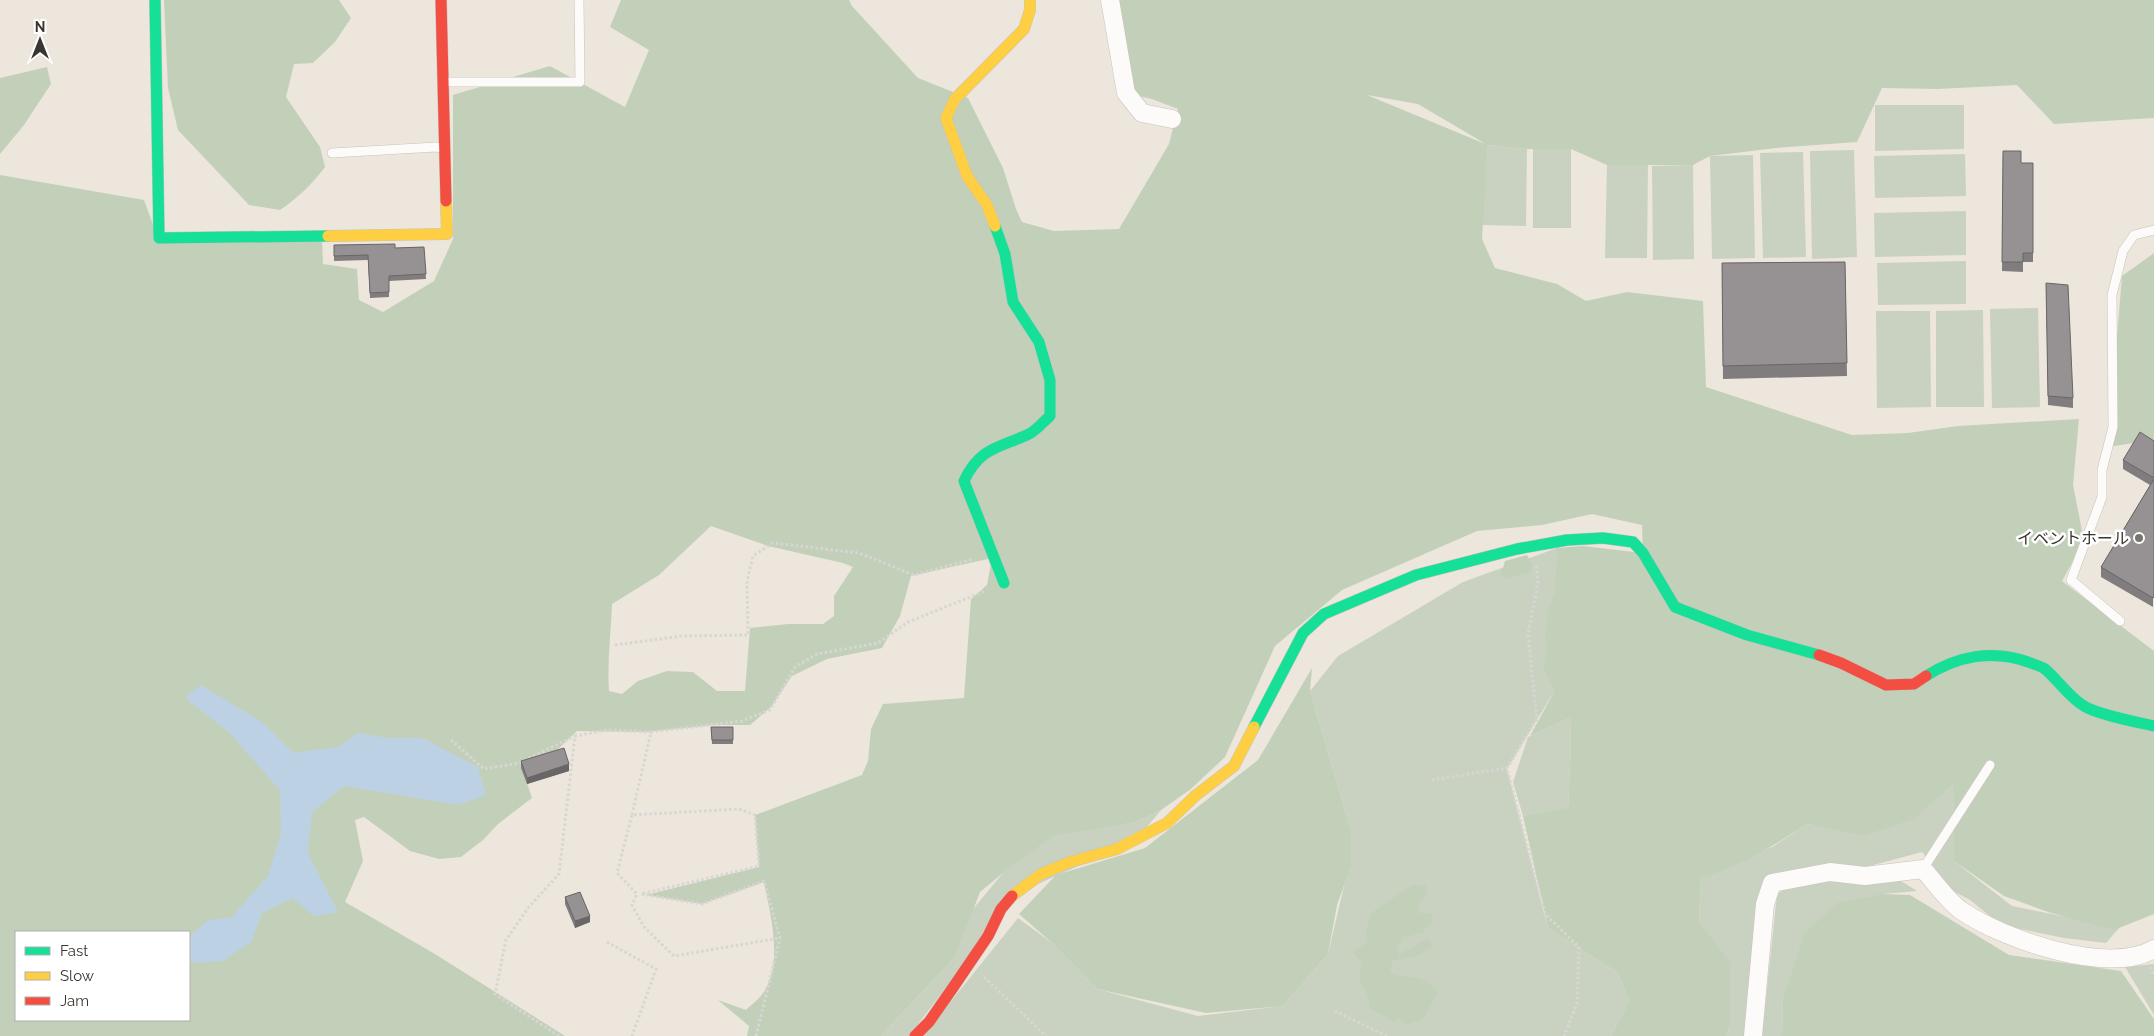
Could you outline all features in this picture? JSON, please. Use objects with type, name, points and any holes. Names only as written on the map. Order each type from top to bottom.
[{"type":"street","points":[[155,0],[159,238],[447,234],[441,0]]},
{"type":"street","points":[[1004,583],[964,481],[969,466],[991,447],[1031,433],[1050,416],[1050,380],[1038,342],[1013,302],[1005,254],[987,205],[967,176],[946,118],[955,99],[1024,29],[1030,10],[1030,0]]},
{"type":"street","points":[[1110,0],[1126,93],[1142,113],[1172,119]]},
{"type":"street","points":[[915,1036],[929,1022],[970,963],[988,936],[1001,909],[1010,898],[1041,874],[1070,862],[1117,849],[1167,824],[1195,796],[1234,766],[1303,633],[1324,614],[1416,575],[1533,546],[1567,540],[1603,538],[1633,542],[1643,554],[1675,606],[1754,638],[1804,650],[1841,663],[1886,685],[1914,684],[1940,667],[1972,656],[2011,656],[2044,668],[2068,694],[2085,707],[2130,721],[2154,726]]},
{"type":"street","points":[[1753,1036],[1765,904],[1772,883],[1830,872],[1865,876],[1923,869],[1960,910],[1992,928],[2054,949],[2094,958],[2119,959],[2154,949]]},
{"type":"lane","points":[[444,82],[580,82],[578,0]]},
{"type":"lane","points":[[332,153],[436,147],[445,149]]},
{"type":"lane","points":[[2120,621],[2071,580],[2102,496],[2102,470],[2114,427],[2112,295],[2123,250],[2134,235],[2154,230]]},
{"type":"lane","points":[[1923,869],[1990,765]]},
{"type":"path","points":[[615,644],[682,636],[748,635],[747,581],[753,556],[773,543],[860,553],[914,575],[975,559],[994,557]]},
{"type":"path","points":[[1533,546],[1538,583],[1528,634],[1537,719],[1507,768],[1544,914],[1579,948],[1577,1004],[1564,1036]]},
{"type":"path","points":[[451,740],[484,769],[519,763],[575,736],[607,730],[651,732],[742,721],[770,710],[796,667],[817,654],[878,643],[908,622],[1004,583]]},
{"type":"path","points":[[651,732],[617,874],[637,894],[632,905],[644,927],[674,956],[780,938]]},
{"type":"path","points":[[560,1036],[495,994],[506,940],[528,908],[559,874],[575,736]]},
{"type":"path","points":[[1432,780],[1507,768]]},
{"type":"path","points":[[632,814],[739,809],[755,815],[759,866],[641,894],[702,904],[764,881],[780,938],[756,1036]]},
{"type":"path","points":[[607,942],[656,969],[632,1036]]},
{"type":"path","points":[[970,963],[1046,1036]]},
{"type":"path","points":[[1335,1011],[1386,1036]]},
{"type":"green space","points":[[164,0],[339,0],[351,18],[335,42],[313,63],[294,64],[286,97],[320,147],[325,167],[293,201],[280,210],[249,205],[178,130],[168,88]]},
{"type":"green space","points":[[621,0],[849,0],[852,6],[918,78],[968,98],[1003,168],[1022,222],[1054,231],[1119,229],[1169,144],[1178,109],[1152,99],[1126,93],[1106,0],[2154,0],[2154,118],[2054,124],[2017,85],[1937,89],[1882,88],[1857,142],[1776,148],[1710,156],[1693,165],[1607,165],[1571,149],[1527,149],[1488,145],[1482,239],[1495,268],[1557,284],[1586,301],[1627,292],[1703,301],[1706,387],[1852,435],[1908,433],[1958,426],[2079,419],[2073,485],[2084,541],[2062,581],[2154,651],[2154,914],[2114,930],[2051,913],[2004,896],[1954,861],[1953,784],[1914,819],[1863,836],[1807,824],[1756,855],[1701,878],[1699,922],[1730,962],[1730,1026],[1726,1036],[1611,1036],[1629,1001],[1618,973],[1548,928],[1523,816],[1568,808],[1571,743],[1570,718],[1530,736],[1555,690],[1543,669],[1547,652],[1545,639],[1548,612],[1555,591],[1557,548],[1583,546],[1643,553],[1642,525],[1592,514],[1542,525],[1477,531],[1342,590],[1275,646],[1225,757],[1191,789],[1161,810],[1136,822],[1053,836],[1003,873],[980,892],[955,957],[881,1036],[747,1036],[749,1026],[718,1000],[746,1010],[763,993],[770,978],[773,965],[774,936],[764,882],[702,904],[646,895],[759,867],[755,815],[862,775],[868,761],[871,729],[883,704],[964,698],[971,599],[987,585],[992,558],[911,576],[900,616],[882,648],[827,659],[792,676],[771,707],[750,725],[715,725],[645,732],[577,731],[556,751],[522,768],[532,798],[498,824],[483,840],[461,857],[439,859],[410,851],[364,817],[355,820],[363,861],[345,902],[435,954],[565,1036],[0,1036],[0,175],[144,200],[159,241],[322,239],[323,264],[357,269],[359,300],[383,312],[434,281],[453,239],[453,95],[550,66],[625,107],[649,50],[610,27]],"holes":[[[1367,95],[1418,104],[1484,143]],[[711,526],[768,546],[853,567],[834,596],[834,616],[823,624],[788,624],[750,628],[745,691],[717,691],[693,672],[667,671],[638,681],[622,694],[609,691],[612,604],[659,575]]]},
{"type":"green space","points":[[47,67],[51,84],[24,125],[0,154],[0,78]]},
{"type":"green space","points":[[1875,105],[1964,105],[1964,149],[1875,151]]},
{"type":"green space","points":[[1488,145],[1527,149],[1526,226],[1482,225]]},
{"type":"green space","points":[[1533,149],[1571,149],[1571,228],[1533,228]]},
{"type":"green space","points":[[1854,150],[1857,257],[1812,259],[1810,151]]},
{"type":"green space","points":[[1803,152],[1806,257],[1763,258],[1760,153]]},
{"type":"green space","points":[[1965,154],[1966,196],[1875,198],[1874,156]]},
{"type":"green space","points":[[1753,155],[1755,258],[1712,259],[1710,156]]},
{"type":"green space","points":[[1607,165],[1648,165],[1647,258],[1605,258]]},
{"type":"green space","points":[[1693,165],[1694,259],[1653,260],[1652,166]]},
{"type":"green space","points":[[1966,211],[1966,255],[1875,257],[1874,213]]},
{"type":"green space","points":[[2154,253],[2154,450],[2140,442],[2108,447],[2122,276]]},
{"type":"green space","points":[[1966,261],[1966,304],[1878,305],[1877,263]]},
{"type":"green space","points":[[2038,308],[2040,407],[1992,408],[1990,309]]},
{"type":"green space","points":[[1983,310],[1984,407],[1936,407],[1936,311]]},
{"type":"green space","points":[[1876,311],[1930,311],[1931,407],[1877,408]]},
{"type":"green space","points":[[1557,548],[1555,690],[1507,769],[1548,928],[1618,973],[1629,1001],[1611,1036],[923,1036],[1018,918],[1052,943],[1097,989],[1198,1016],[1283,1006],[1328,954],[1345,882],[1351,831],[1310,691],[1338,656],[1463,582]]},
{"type":"green space","points":[[1527,555],[1532,564],[1531,572],[1507,579],[1501,575],[1505,561]]},
{"type":"green space","points":[[1312,668],[1310,691],[1351,831],[1351,866],[1337,905],[1328,954],[1283,1006],[1206,1013],[1097,989],[1052,943],[1019,914],[1056,875],[1145,848],[1258,760]]},
{"type":"green space","points":[[1570,718],[1571,743],[1568,809],[1523,816],[1513,782],[1528,737]]},
{"type":"green space","points":[[1953,783],[1954,861],[2012,906],[2119,928],[2106,943],[2064,938],[2001,925],[1970,900],[1953,891],[1922,852],[1866,867],[1766,877],[1751,1036],[1726,1036],[1730,1026],[1699,922],[1701,878],[1774,846],[1807,824],[1863,835]]},
{"type":"green space","points":[[1161,810],[1136,840],[1018,893],[909,1036],[881,1036],[955,957],[973,909],[1003,873],[1053,834],[1136,822]]},
{"type":"green space","points":[[1890,878],[1901,881],[1917,891],[1883,894],[1783,1000],[1782,1036],[1762,1036],[1777,894],[1802,883],[1816,880]]},
{"type":"green space","points":[[1412,885],[1426,885],[1427,894],[1417,905],[1419,913],[1431,913],[1433,920],[1423,932],[1403,938],[1397,949],[1399,955],[1425,939],[1430,939],[1432,946],[1418,955],[1393,961],[1390,972],[1396,975],[1420,979],[1438,992],[1424,1018],[1407,1025],[1400,1018],[1392,1021],[1370,1008],[1368,997],[1359,978],[1362,963],[1352,952],[1367,942],[1366,930],[1371,913]]},
{"type":"green space","points":[[1883,894],[1910,895],[2009,955],[2121,971],[2154,1019],[2154,1036],[1782,1036],[1783,1000],[1804,934],[1837,903]]},
{"type":"green space","points":[[2154,964],[2154,1015],[2125,967]]},
{"type":"water","points":[[201,685],[262,722],[293,753],[338,747],[358,733],[388,738],[422,738],[478,767],[486,795],[458,805],[344,786],[312,812],[308,853],[338,912],[314,916],[293,898],[262,913],[251,942],[222,961],[190,963],[190,936],[208,920],[231,918],[268,876],[281,833],[280,790],[229,732],[185,698]]},
{"type":"building","points":[[2003,151],[2021,151],[2021,163],[2033,163],[2033,253],[2023,253],[2023,262],[2002,262]]},
{"type":"building","points":[[395,244],[395,248],[424,247],[426,274],[389,276],[389,292],[370,293],[368,255],[334,256],[334,245]]},
{"type":"building","points":[[1845,262],[1847,363],[1723,366],[1722,263]]},
{"type":"building","points":[[2046,283],[2068,285],[2073,398],[2048,396]]},
{"type":"building","name":"イベントホール","points":[[2140,432],[2154,441],[2154,478],[2123,460]]},
{"type":"building","name":"イベントホール","points":[[2154,479],[2154,597],[2153,598],[2101,567]]},
{"type":"building","points":[[711,727],[733,727],[733,740],[712,740]]},
{"type":"building","points":[[564,748],[569,764],[527,778],[521,761]]},
{"type":"building","points":[[580,892],[590,916],[575,921],[565,897]]},
{"type":"traffic: fast","points":[[155,0],[159,238],[328,236]]},
{"type":"traffic: fast","points":[[995,226],[1005,254],[1013,302],[1039,342],[1050,380],[1050,416],[1032,432],[999,446],[984,455],[970,470],[964,481],[1004,583]]},
{"type":"traffic: fast","points":[[1254,727],[1303,633],[1324,614],[1416,575],[1517,549],[1567,540],[1603,538],[1633,542],[1643,553],[1675,607],[1747,635],[1819,655]]},
{"type":"traffic: fast","points":[[1926,676],[1963,659],[1989,655],[2015,658],[2045,669],[2074,698],[2090,709],[2118,718],[2154,726]]},
{"type":"traffic: slow","points":[[995,226],[987,205],[967,176],[946,118],[955,99],[1024,29],[1030,10],[1030,0]]},
{"type":"traffic: slow","points":[[328,236],[447,234],[446,201]]},
{"type":"traffic: slow","points":[[1012,896],[1041,874],[1070,862],[1117,849],[1167,823],[1195,796],[1234,766],[1254,727]]},
{"type":"traffic: jam","points":[[441,0],[446,201]]},
{"type":"traffic: jam","points":[[1819,655],[1841,663],[1886,685],[1914,684],[1926,676]]},
{"type":"traffic: jam","points":[[915,1036],[929,1022],[952,989],[988,936],[1001,909],[1012,896]]},
{"type":"place","name":"イベントホール","points":[[2139,538]]}]
